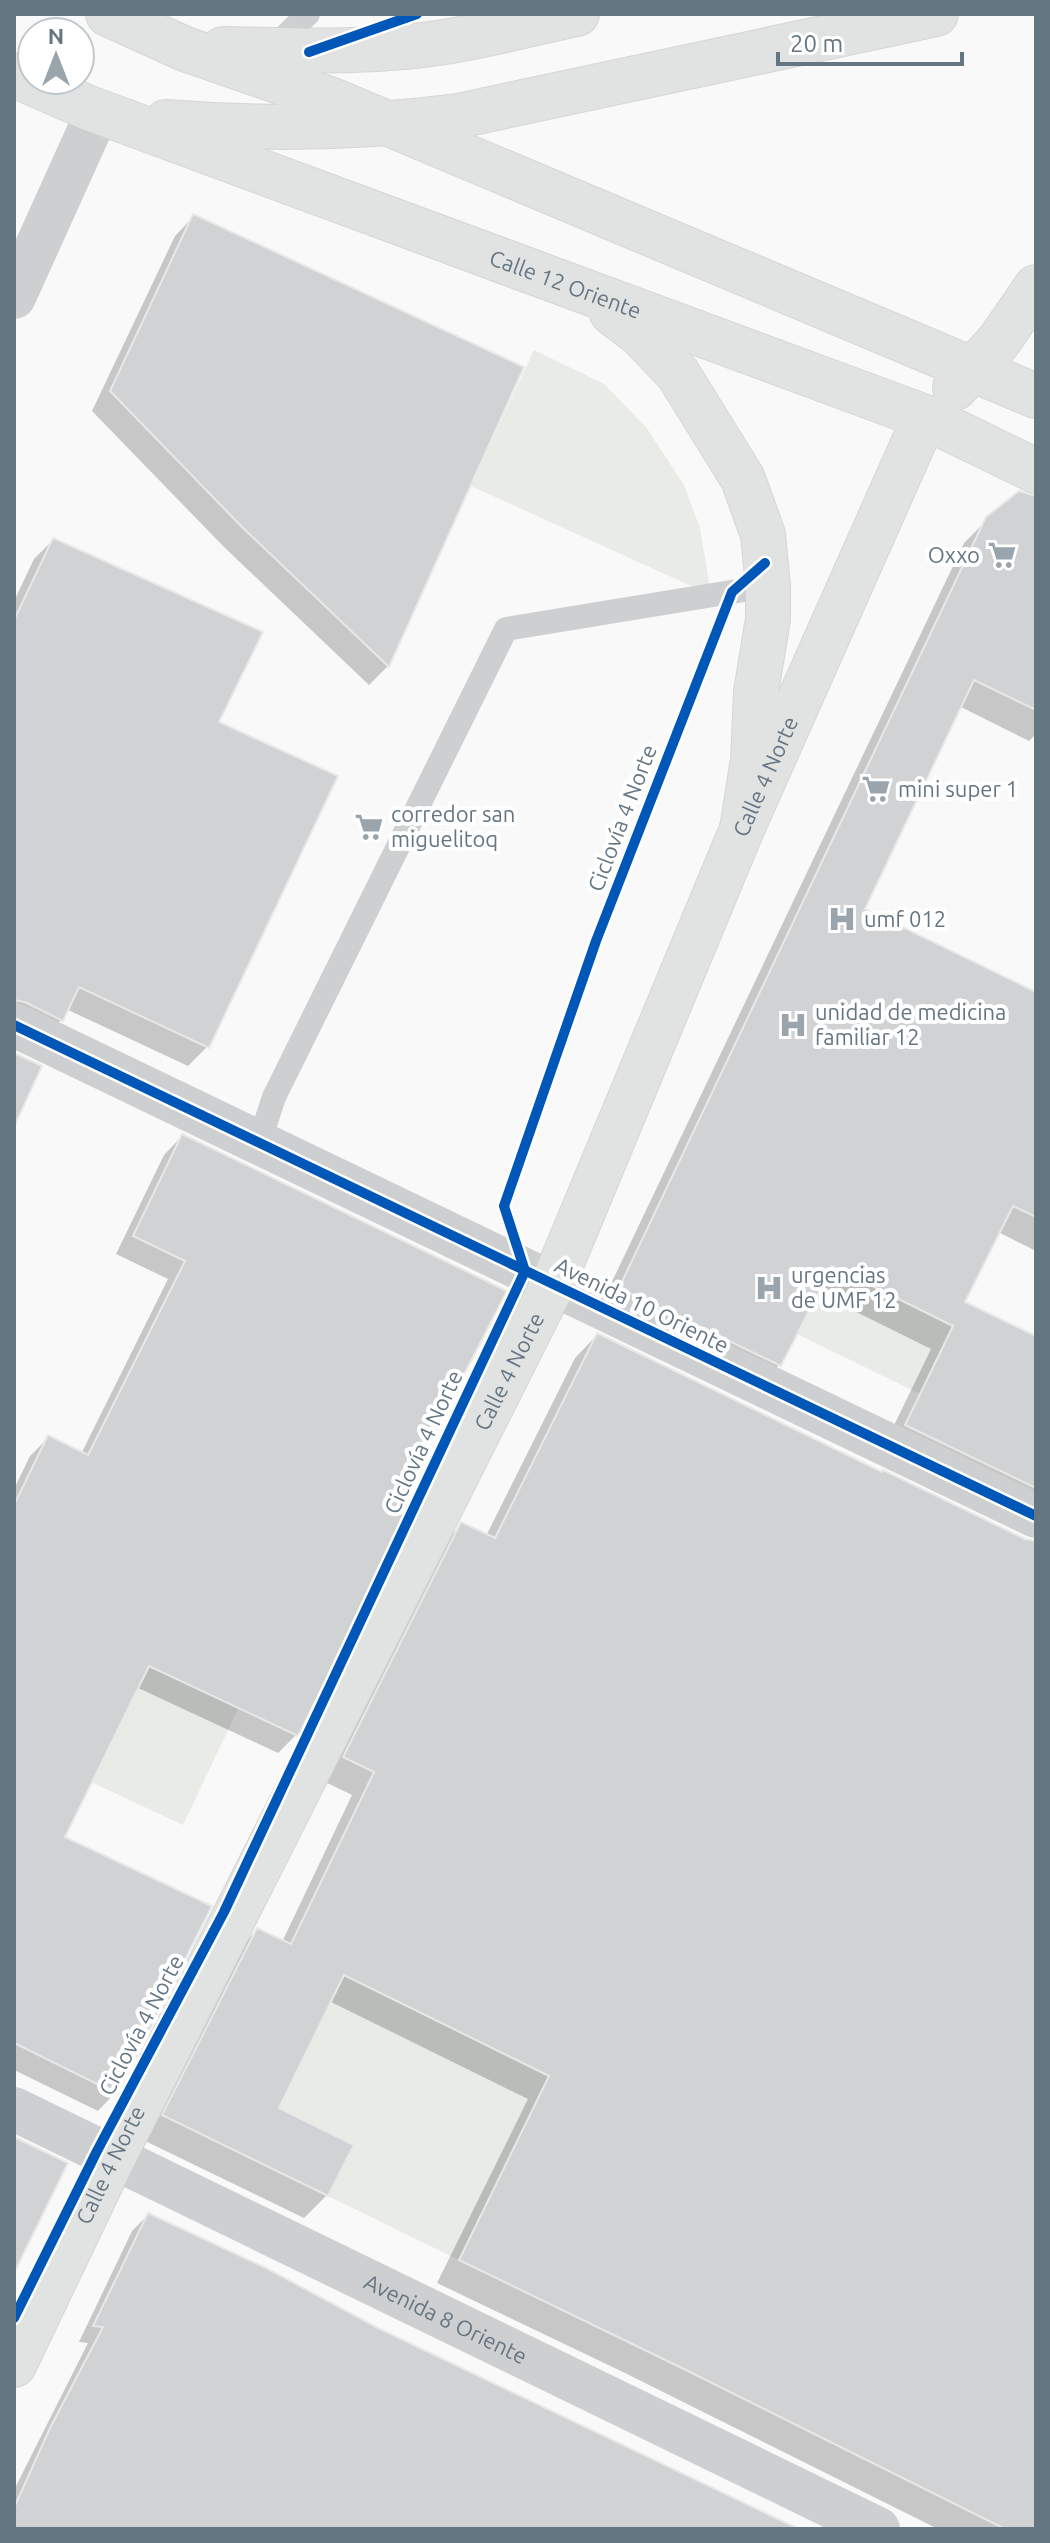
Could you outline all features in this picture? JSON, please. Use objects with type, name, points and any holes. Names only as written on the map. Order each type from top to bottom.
[{"type":"main road","points":[[108,14],[185,49],[332,100],[1036,396]]},
{"type":"main road","points":[[185,49],[377,50],[444,42],[577,14]]},
{"type":"main road","points":[[14,75],[94,110],[164,122],[240,128],[315,129],[391,125],[458,116],[936,14]]},
{"type":"main road","name":"Calle 12 Oriente","points":[[94,110],[925,417],[1036,471]]},
{"type":"main road","name":"Calle 4 Norte","points":[[14,2365],[113,2158],[553,1284],[742,829],[925,417],[999,341],[1036,287]]},
{"type":"main road","points":[[584,293],[641,335],[678,374],[743,479],[763,535],[768,619],[756,692],[753,760],[742,829]]},
{"type":"street","points":[[14,297],[94,110]]},
{"type":"street","name":"Avenida 10 Oriente","points":[[14,1025],[1036,1516]]},
{"type":"street","name":"Avenida 8 Oriente","points":[[14,2109],[878,2529]]},
{"type":"lane","points":[[271,50],[308,14]]},
{"type":"lane","points":[[259,1143],[274,1097],[506,629],[768,586]]},
{"type":"shaded area","points":[[534,350],[604,384],[646,427],[684,485],[700,528],[711,595],[471,486]]},
{"type":"shaded area","points":[[832,1266],[953,1326],[920,1394],[797,1334]]},
{"type":"shaded area","points":[[150,1667],[238,1709],[183,1825],[91,1782]]},
{"type":"shaded area","points":[[344,1976],[549,2076],[459,2260],[328,2196],[353,2145],[279,2108]]},
{"type":"building","points":[[193,214],[524,367],[389,667],[243,528],[110,391]]},
{"type":"building","points":[[1019,491],[1036,496],[1036,710],[974,680],[865,909],[1036,992],[1036,1217],[1013,1206],[965,1302],[1036,1336],[1036,1488],[905,1425],[953,1326],[832,1266],[781,1366],[619,1288],[986,517]]},
{"type":"building","points":[[53,538],[263,632],[219,722],[338,776],[209,1048],[79,987],[63,1021],[25,1002],[14,1000],[14,620]]},
{"type":"building","points":[[14,1053],[42,1066],[14,1127]]},
{"type":"building","points":[[182,1134],[507,1291],[425,1450],[429,1452],[406,1497],[416,1501],[298,1736],[149,1666],[65,1837],[212,1906],[117,2094],[14,2043],[14,1505],[48,1435],[88,1455],[185,1261],[133,1236]]},
{"type":"building","points":[[597,1333],[882,1472],[1025,1539],[1036,1541],[1036,2529],[1005,2529],[459,2260],[549,2076],[344,1975],[279,2108],[354,2145],[328,2196],[162,2115],[257,1928],[291,1944],[374,1772],[343,1757],[461,1522],[495,1538]]},
{"type":"building","points":[[14,2137],[68,2163],[14,2273]]},
{"type":"building","points":[[148,2213],[266,2268],[378,2328],[799,2529],[14,2529],[14,2508],[50,2428],[103,2327],[93,2326]]},
{"type":"cycle path","points":[[309,52],[417,14]]},
{"type":"cycle path","name":"Ciclovía 4 Norte","points":[[14,2318],[97,2151],[224,1912],[525,1271],[504,1206],[596,941],[732,592],[765,563]]},
{"type":"cycle path","points":[[14,1025],[1036,1516]]},
{"type":"place","name":"Oxxo","points":[[1002,555]]},
{"type":"place","name":"mini super 1","points":[[876,789]]},
{"type":"place","name":"corredor san miguelitoq","points":[[369,827]]},
{"type":"place","name":"umf 012","points":[[842,919]]},
{"type":"place","name":"unidad de medicina familiar 12","points":[[793,1025]]},
{"type":"place","name":"urgencias de UMF 12","points":[[769,1288]]}]
